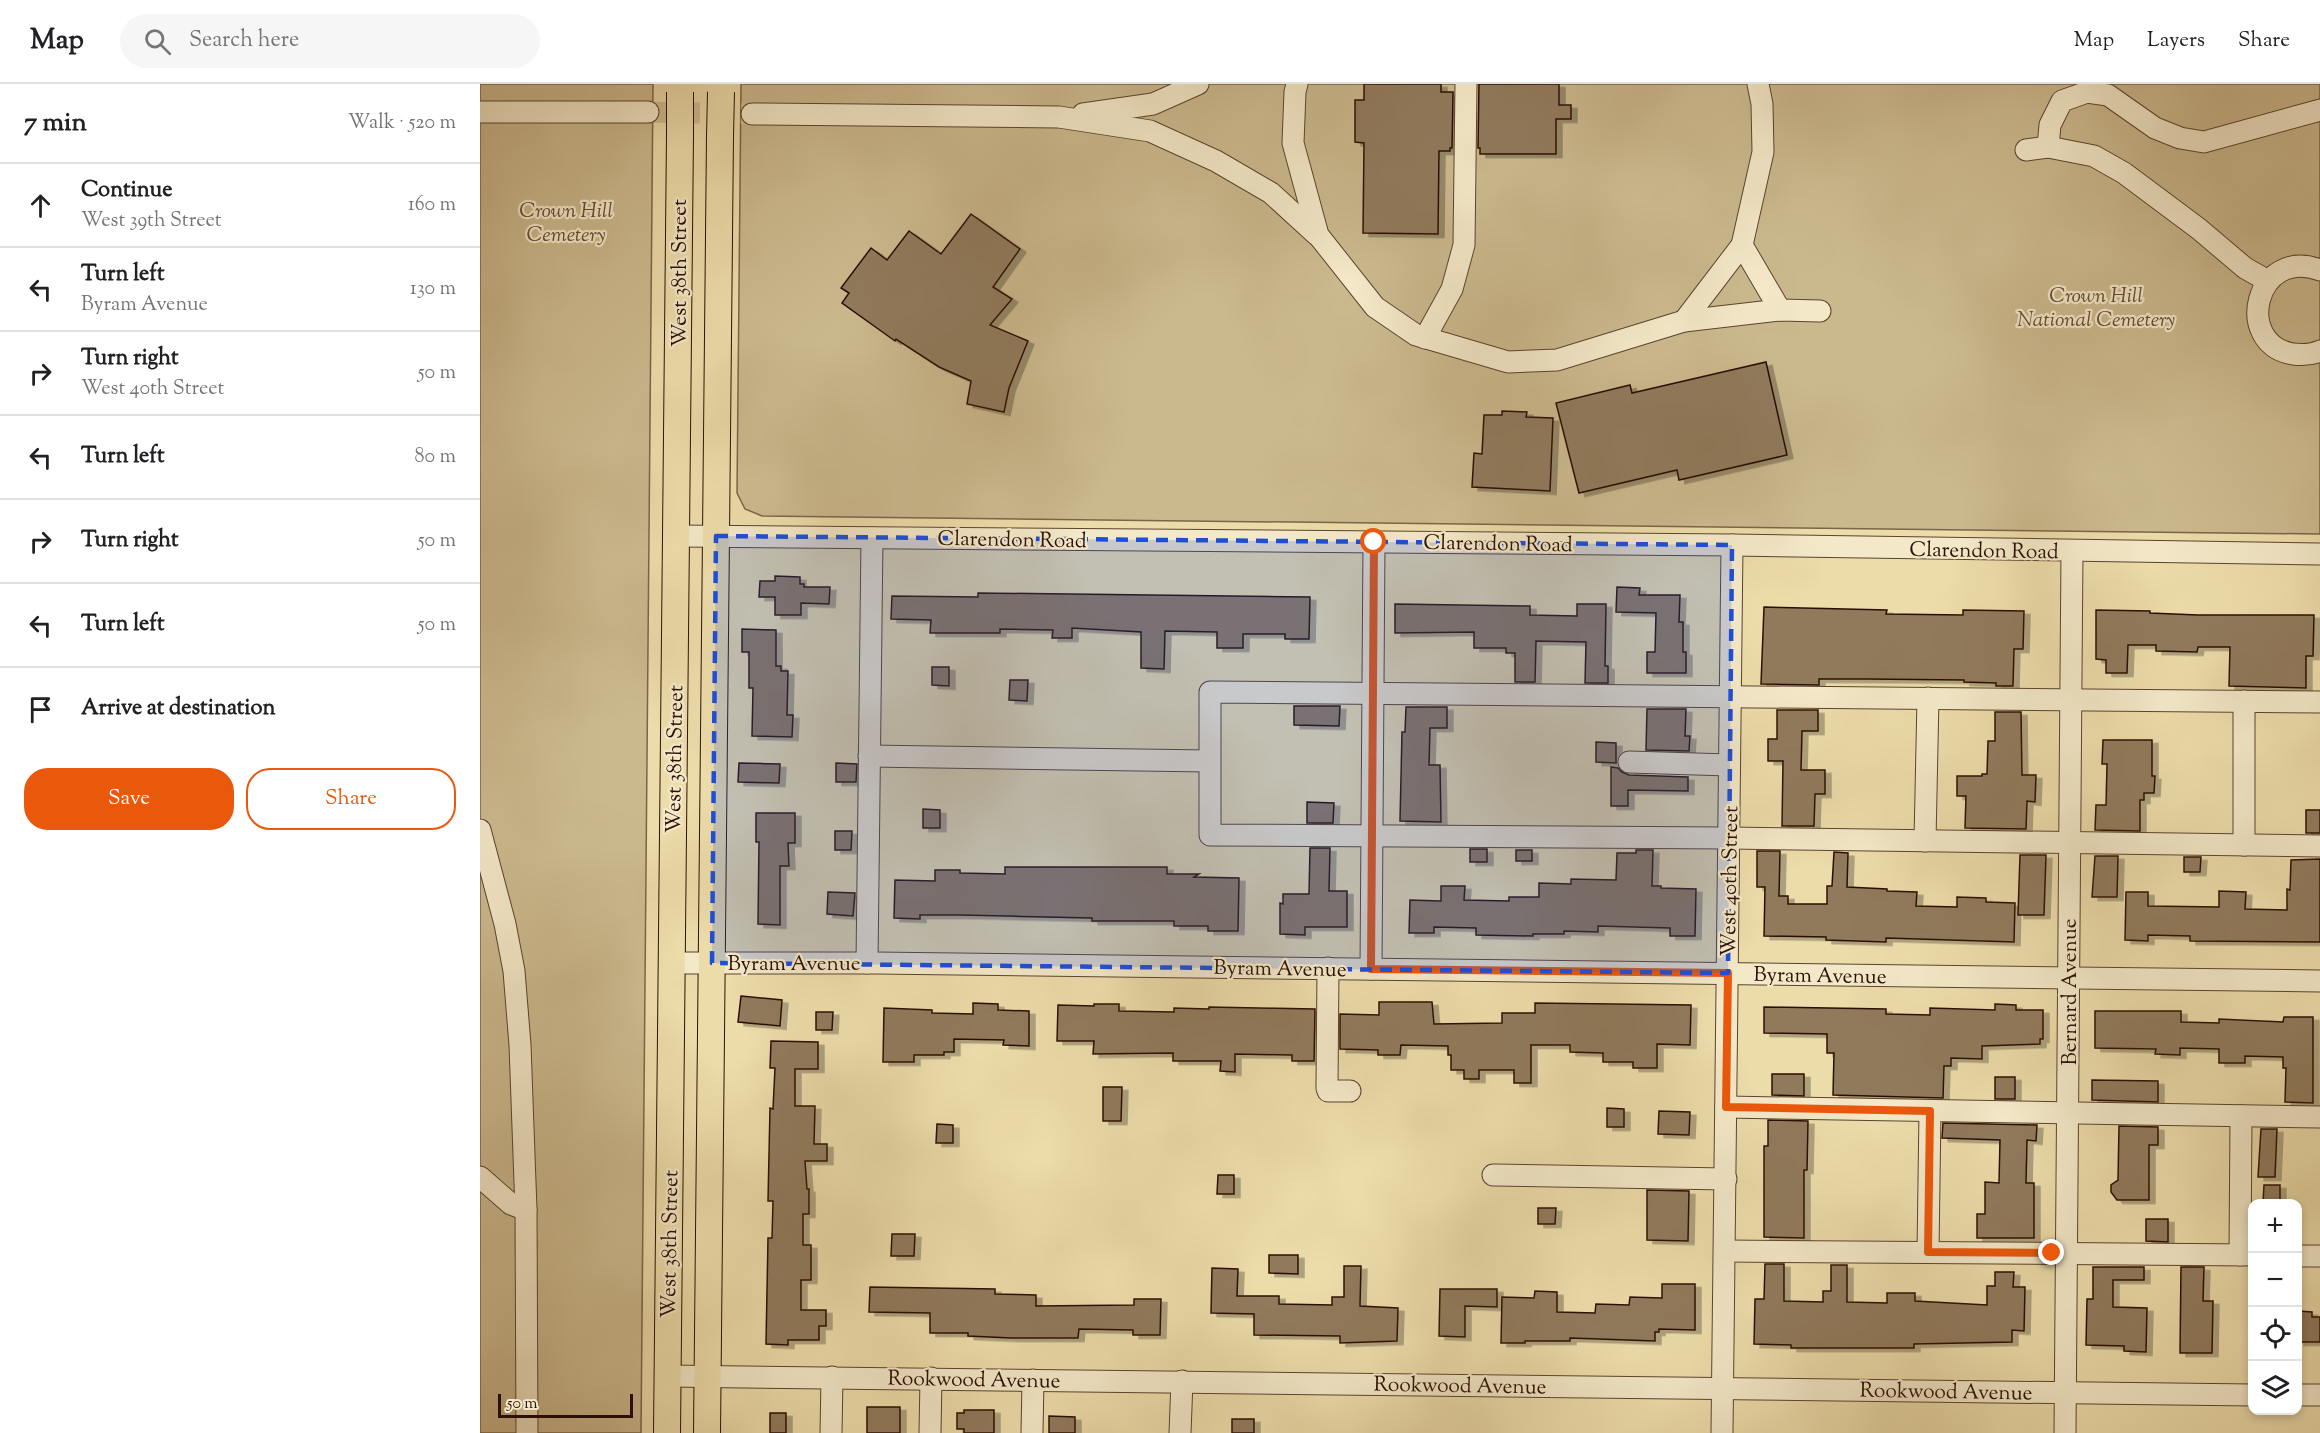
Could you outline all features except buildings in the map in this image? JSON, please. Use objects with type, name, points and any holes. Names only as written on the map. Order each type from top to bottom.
[{"type":"main road","name":"West 38th Street","points":[[667,1433],[680,88]]},
{"type":"main road","name":"West 38th Street","points":[[707,1433],[721,88]]},
{"type":"street","points":[[1059,117],[1153,104],[1198,84]]},
{"type":"street","points":[[1297,84],[1293,143],[1318,235]]},
{"type":"street","points":[[1425,338],[1452,289],[1464,245],[1466,84]]},
{"type":"street","points":[[1684,321],[1742,245],[1763,152],[1762,104],[1758,84]]},
{"type":"street","points":[[2048,147],[2050,125],[2062,100],[2087,92],[2108,95],[2155,128],[2180,138],[2204,142],[2241,134],[2320,110]]},
{"type":"street","points":[[480,112],[648,112]]},
{"type":"street","points":[[752,114],[1059,117],[1150,131],[1206,157],[1271,193],[1318,235],[1375,307],[1416,335],[1508,362],[1557,360],[1684,321],[1780,310],[1820,311]]},
{"type":"street","points":[[2026,150],[2048,147],[2094,156],[2124,173],[2199,229],[2245,268],[2268,281]]},
{"type":"street","points":[[1742,245],[1780,310]]},
{"type":"street","points":[[2320,270],[2298,266],[2285,269],[2268,281],[2259,297],[2257,310],[2264,335],[2274,346],[2287,353],[2302,355],[2320,351]]},
{"type":"street","name":"Clarendon Road","points":[[676,536],[1732,545],[2320,554]]},
{"type":"street","points":[[867,963],[872,538]]},
{"type":"street","points":[[1371,969],[1374,542]]},
{"type":"street","name":"West 40th Street","points":[[1722,1433],[1732,545]]},
{"type":"street","name":"Bernard Avenue","points":[[2065,1433],[2072,551]]},
{"type":"street","points":[[2320,702],[1210,692],[1209,761],[1210,835],[1729,838],[2320,846]]},
{"type":"street","points":[[1925,841],[1928,698]]},
{"type":"street","points":[[2244,701],[2244,845]]},
{"type":"street","points":[[869,756],[1209,761]]},
{"type":"street","points":[[1629,762],[1730,765]]},
{"type":"street","points":[[480,830],[486,871],[514,971],[520,1045],[526,1210],[527,1433]]},
{"type":"street","name":"Byram Avenue","points":[[672,963],[1328,968],[2320,981]]},
{"type":"street","points":[[1328,968],[1327,1088],[1328,1091],[1350,1091]]},
{"type":"street","points":[[1726,1107],[2320,1117]]},
{"type":"street","points":[[1928,1252],[1930,1111]]},
{"type":"street","points":[[1725,1251],[2246,1255],[2241,1116]]},
{"type":"street","points":[[1493,1175],[1726,1179]]},
{"type":"street","points":[[480,1177],[511,1204],[526,1210]]},
{"type":"street","points":[[2302,1256],[2320,1256]]},
{"type":"street","name":"Rookwood Avenue","points":[[667,1376],[2248,1395]]},
{"type":"street","points":[[831,1433],[832,1377]]},
{"type":"street","points":[[930,1433],[931,1378]]},
{"type":"street","points":[[1032,1433],[1033,1380]]},
{"type":"street","points":[[1180,1433],[1182,1381]]},
{"type":"street","points":[[2302,1395],[2320,1395]]},
{"type":"highlighted area","points":[[716,536],[1732,545],[1728,973],[712,963]]},
{"type":"green space","name":"Crown Hill Cemetery","points":[[480,84],[653,84],[641,1433],[480,1433]]},
{"type":"green space","name":"Crown Hill National Cemetery","points":[[741,84],[2320,84],[2320,534],[762,516],[745,509],[737,493]]},
{"type":"tunnel","points":[[648,112],[752,114]]},
{"type":"route","points":[[1374,542],[1371,969],[1728,973],[1726,1107],[1930,1111],[1928,1252],[2052,1253]]}]
